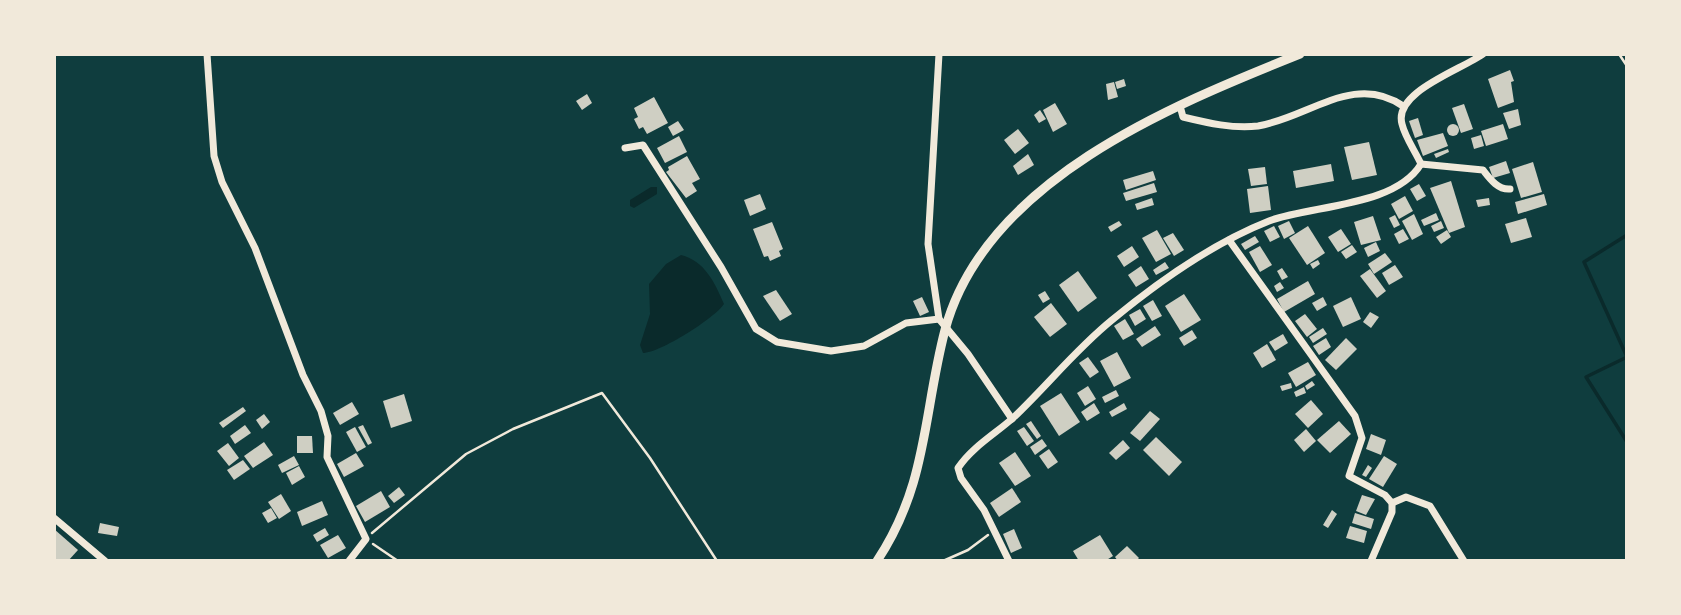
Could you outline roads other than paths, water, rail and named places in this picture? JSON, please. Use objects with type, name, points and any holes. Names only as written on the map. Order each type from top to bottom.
[{"type":"street","points":[[207,54],[214,156],[321,411],[328,436],[327,457],[366,539],[349,561]]},
{"type":"street","points":[[939,54],[928,244],[939,319],[1012,419]]},
{"type":"street","points":[[877,561],[907,507],[916,478],[946,328],[978,258],[993,235],[1019,208],[1091,156],[1180,106],[1300,54]]},
{"type":"street","points":[[1421,164],[1401,122],[1403,106],[1414,93],[1483,54]]},
{"type":"street","points":[[1180,106],[1183,117],[1235,127],[1261,125],[1336,98],[1358,93],[1388,96],[1403,106]]},
{"type":"street","points":[[625,148],[643,145],[721,267],[755,329],[777,342],[831,351],[864,346],[906,323],[939,319]]},
{"type":"street","points":[[1421,164],[1483,170],[1494,183],[1504,190],[1510,189]]},
{"type":"street","points":[[1009,561],[958,468],[965,458],[1012,419],[1110,321],[1168,278],[1229,240],[1273,220],[1352,202],[1385,190],[1415,173],[1421,164]]},
{"type":"street","points":[[1229,240],[1355,416],[1362,438],[1349,476],[1385,495],[1392,503],[1392,512],[1371,561]]},
{"type":"street","points":[[1392,503],[1406,497],[1430,506],[1464,561]]},
{"type":"street","points":[[54,518],[105,561]]},
{"type":"water","points":[[651,187],[657,187],[657,194],[634,208],[630,206],[630,200]]},
{"type":"water","points":[[681,255],[697,262],[703,268],[724,304],[687,334],[643,353],[640,345],[650,314],[649,284],[666,264]]},
{"type":"waterway","points":[[1627,235],[1584,262],[1627,357]]},
{"type":"waterway","points":[[1627,357],[1586,377],[1627,442]]}]
